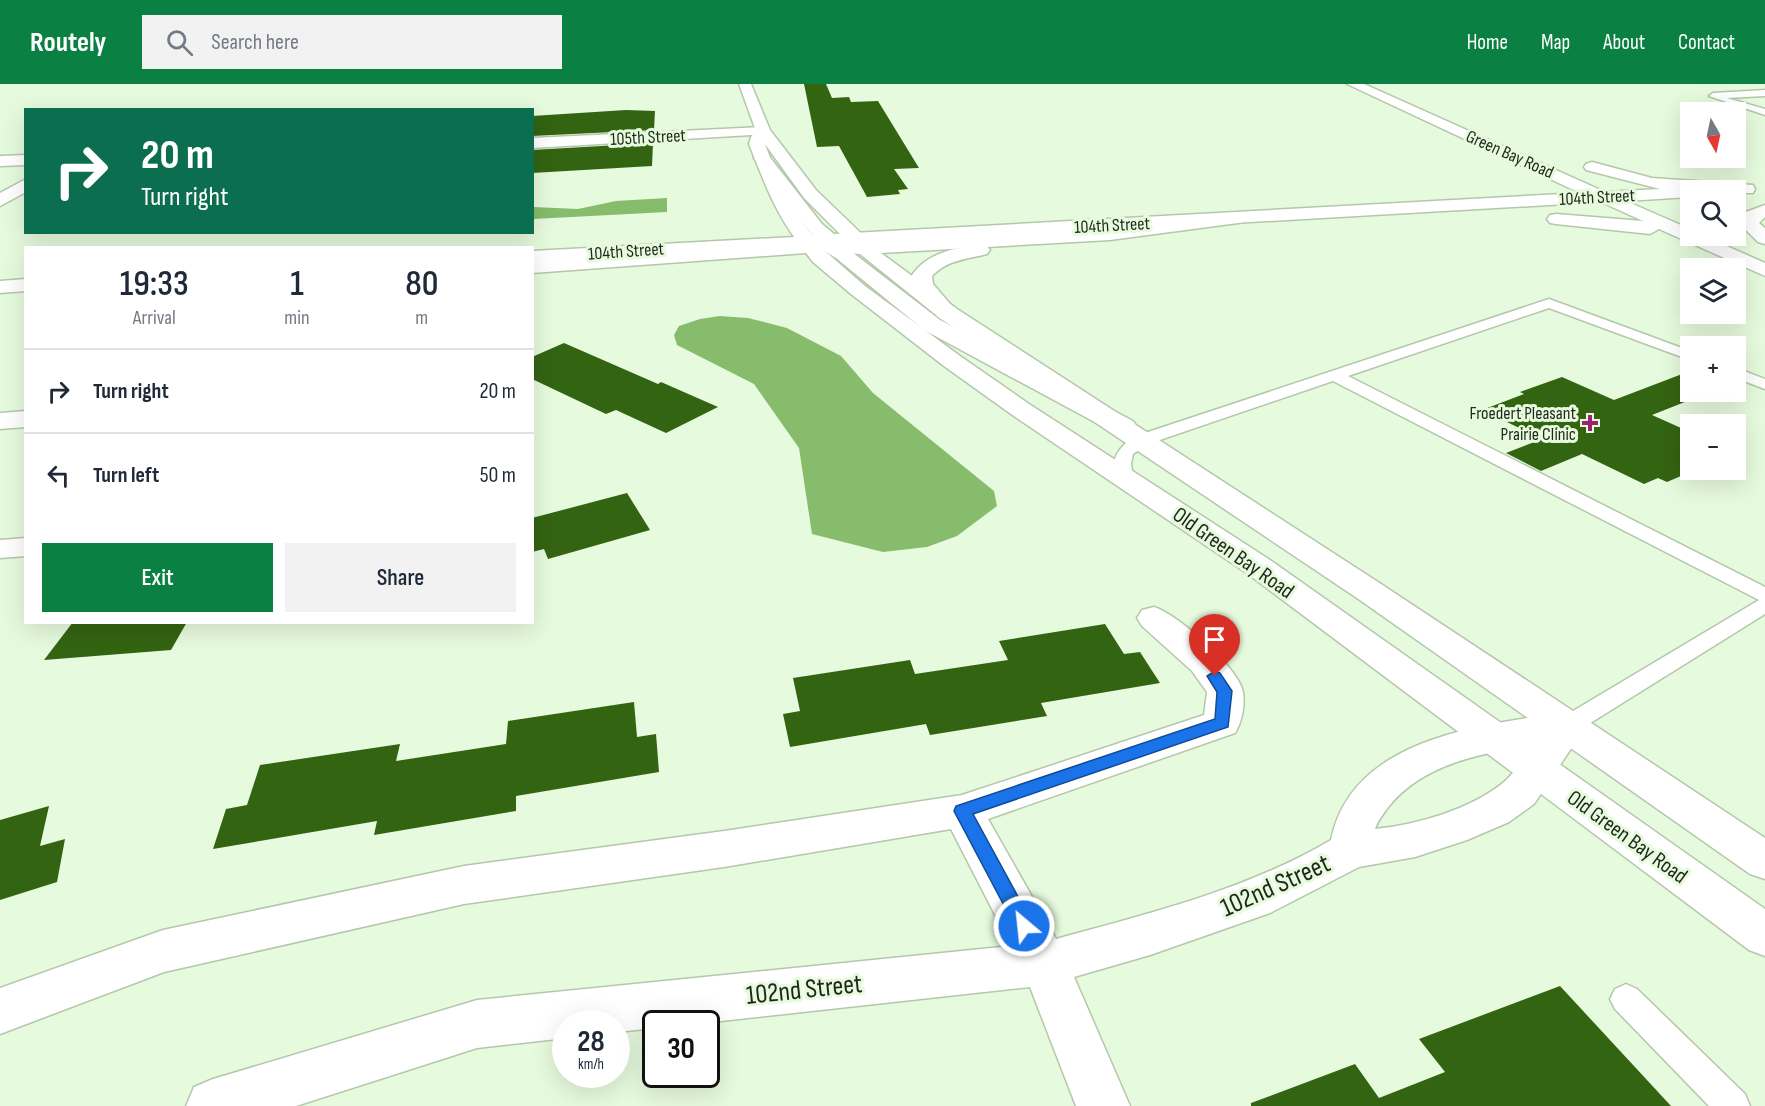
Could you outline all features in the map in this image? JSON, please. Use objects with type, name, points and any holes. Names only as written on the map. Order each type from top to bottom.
[{"type":"street","name":"Old Green Bay Road","points":[[745,84],[783,207],[835,250],[958,366],[1259,567],[1765,935]]},
{"type":"street","name":"Green Bay Road","points":[[1353,84],[1606,197],[1662,205]]},
{"type":"street","points":[[1360,84],[1423,107],[1662,205]]},
{"type":"street","points":[[1386,84],[1406,92]]},
{"type":"street","name":"105th Street","points":[[534,143],[763,145]]},
{"type":"street","name":"Old Green Bay Road","points":[[763,145],[810,194],[835,250],[946,312],[1133,434],[1765,861]]},
{"type":"street","points":[[1503,150],[1503,154],[1546,177],[1553,184],[1546,192],[1513,202]]},
{"type":"street","points":[[0,161],[24,160]]},
{"type":"street","name":"Green Bay Road","points":[[1680,186],[1652,183],[1587,165],[1680,217]]},
{"type":"street","points":[[0,201],[24,185]]},
{"type":"street","points":[[1746,193],[1765,188]]},
{"type":"street","points":[[1746,195],[1765,197]]},
{"type":"street","name":"104th Street","points":[[534,273],[980,241],[1243,218],[1606,197]]},
{"type":"street","points":[[1335,230],[1442,217],[1662,205]]},
{"type":"street","name":"104th Street","points":[[1535,220],[1662,205]]},
{"type":"street","points":[[739,244],[758,240],[774,232],[783,220],[783,207]]},
{"type":"street","points":[[1746,210],[1765,209]]},
{"type":"street","points":[[1765,209],[1752,216],[1749,224],[1765,239]]},
{"type":"street","points":[[534,267],[1122,233],[1243,218]]},
{"type":"street","points":[[1556,219],[1605,222],[1680,234]]},
{"type":"street","points":[[835,250],[847,225],[980,241]]},
{"type":"street","points":[[1746,232],[1765,239]]},
{"type":"street","name":"104th Street","points":[[980,241],[1224,238]]},
{"type":"street","points":[[946,312],[924,285],[922,276],[932,264],[980,241]]},
{"type":"street","name":"104th Street","points":[[534,257],[739,244],[835,250]]},
{"type":"street","name":"Green Bay Road","points":[[1726,246],[1765,270]]},
{"type":"street","points":[[1736,246],[1765,254]]},
{"type":"street","points":[[835,250],[932,325],[1133,434]]},
{"type":"street","points":[[622,268],[783,268]]},
{"type":"street","points":[[0,286],[24,285]]},
{"type":"street","points":[[0,421],[24,419]]},
{"type":"street","points":[[0,549],[24,547]]},
{"type":"street","points":[[0,1011],[164,951],[464,885],[724,849],[962,811],[1222,723],[1225,691],[1205,662],[1154,618]]},
{"type":"street","name":"102nd Street","points":[[1350,850],[1356,822],[1361,811],[1378,790],[1394,777],[1438,753],[1463,744],[1567,726]]},
{"type":"street","name":"102nd Street","points":[[213,1106],[477,1024],[1045,964],[1150,934],[1254,899],[1327,864],[1350,850],[1404,843],[1435,835],[1470,821],[1494,810],[1520,793],[1567,726]]},
{"type":"street","points":[[962,811],[1045,964],[1103,1106]]},
{"type":"lane","points":[[1765,93],[1713,96],[1765,112]]},
{"type":"lane","points":[[1124,477],[1121,466],[1124,453],[1131,446],[1133,434],[1334,375],[1549,303],[1680,352]]},
{"type":"lane","points":[[1334,375],[1765,595]]},
{"type":"lane","points":[[1746,377],[1765,384]]},
{"type":"lane","points":[[1567,726],[1765,605]]},
{"type":"lane","points":[[1626,999],[1733,1106]]},
{"type":"shaded area","points":[[667,198],[667,212],[534,219],[534,207],[578,209],[616,201]]},
{"type":"shaded area","points":[[720,316],[748,318],[787,328],[841,356],[873,393],[994,491],[997,506],[957,536],[927,547],[883,552],[812,534],[799,448],[754,384],[677,345],[674,335],[679,326],[700,319]]},
{"type":"building","points":[[804,84],[826,84],[832,98],[849,97],[851,102],[878,101],[919,168],[894,169],[908,189],[898,190],[900,194],[867,197],[839,146],[817,147]]},
{"type":"building","points":[[626,110],[655,111],[654,130],[534,136],[534,116]]},
{"type":"building","points":[[653,143],[652,166],[534,173],[534,150]]},
{"type":"building","points":[[564,343],[718,407],[666,433],[616,410],[606,414],[534,380],[534,356]]},
{"type":"building","name":"Froedert Pleasant Prairie Clinic","points":[[1680,375],[1680,402],[1685,402],[1652,415],[1680,428],[1680,476],[1667,482],[1658,478],[1644,484],[1582,454],[1541,471],[1506,453],[1542,439],[1482,410],[1524,394],[1520,392],[1562,377],[1614,400]]},
{"type":"building","points":[[627,493],[650,530],[548,559],[544,549],[534,552],[534,517]]},
{"type":"building","points":[[71,624],[186,624],[171,650],[44,660]]},
{"type":"building","points":[[1105,624],[1124,654],[1140,652],[1160,683],[1041,703],[1047,716],[930,735],[926,724],[790,747],[783,714],[800,711],[793,678],[910,660],[915,674],[1008,660],[999,641]]},
{"type":"building","points":[[634,702],[637,737],[656,734],[659,772],[516,796],[516,811],[374,835],[377,821],[213,849],[226,809],[247,805],[260,765],[400,744],[396,761],[506,744],[508,721]]},
{"type":"building","points":[[49,806],[40,846],[65,839],[57,882],[0,900],[0,820]]},
{"type":"building","points":[[1560,986],[1671,1106],[1251,1106],[1251,1103],[1355,1064],[1379,1098],[1445,1072],[1419,1039]]},
{"type":"place","name":"Froedert Pleasant Prairie Clinic","points":[[1590,423]]},
{"type":"route","points":[[1024,926],[962,811],[1222,723],[1225,691],[1215,676]]}]
